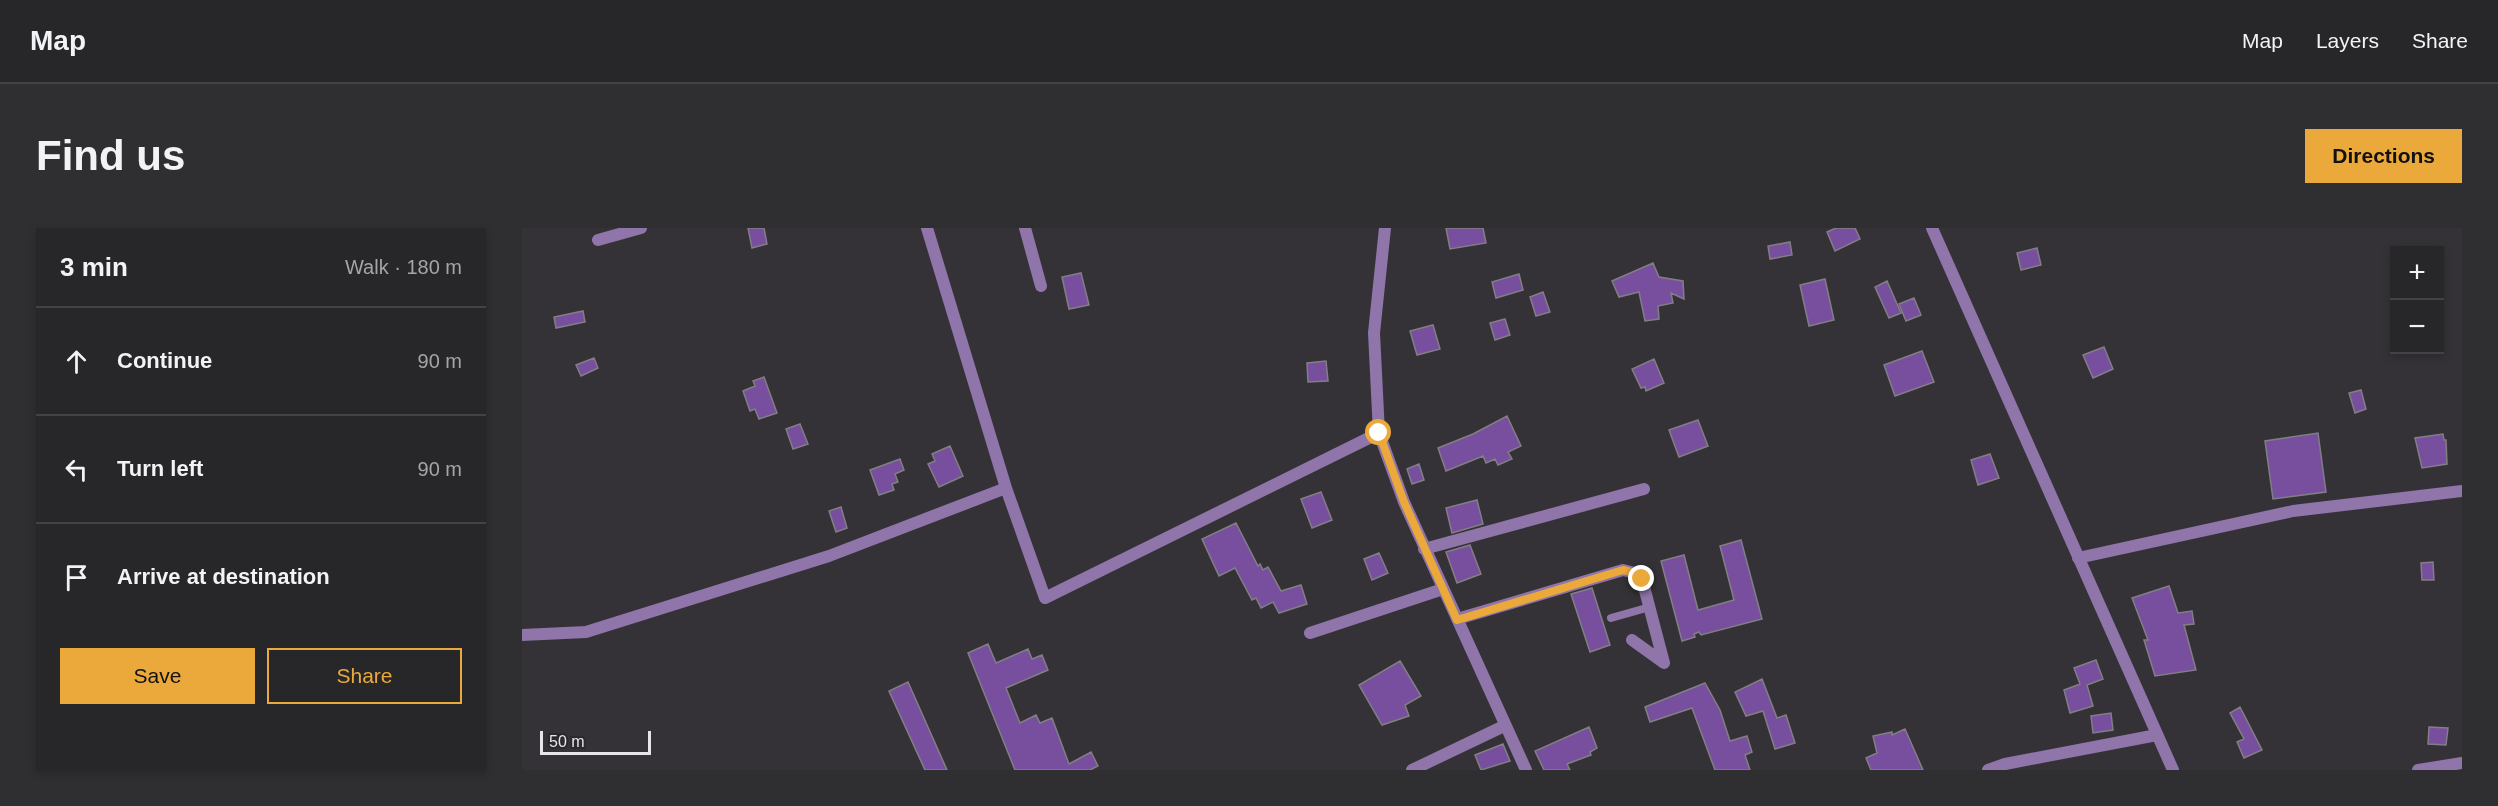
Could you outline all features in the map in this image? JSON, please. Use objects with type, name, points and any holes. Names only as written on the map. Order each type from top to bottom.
[{"type":"street","points":[[598,240],[641,228]]},
{"type":"street","points":[[927,228],[1006,488],[1045,598],[1379,433]]},
{"type":"street","points":[[1025,228],[1041,286]]},
{"type":"street","points":[[1385,228],[1374,333],[1379,433],[1424,549],[1526,770]]},
{"type":"street","points":[[1932,228],[2173,770]]},
{"type":"street","points":[[522,635],[586,632],[829,556],[1006,488]]},
{"type":"street","points":[[1424,549],[1644,489]]},
{"type":"street","points":[[2078,558],[2293,511],[2462,491]]},
{"type":"street","points":[[1457,620],[1623,570],[1635,573],[1642,579],[1664,663],[1632,640]]},
{"type":"street","points":[[1310,633],[1443,589]]},
{"type":"street","points":[[1412,770],[1504,726]]},
{"type":"street","points":[[1988,770],[2005,764],[2157,735]]},
{"type":"street","points":[[2418,770],[2462,763]]},
{"type":"lane","points":[[1611,618],[1650,607]]},
{"type":"building","points":[[748,228],[764,228],[767,244],[752,248]]},
{"type":"building","points":[[1446,228],[1483,228],[1486,243],[1450,249]]},
{"type":"building","points":[[1836,228],[1855,228],[1860,239],[1835,251],[1827,232]]},
{"type":"building","points":[[1790,242],[1792,255],[1770,259],[1768,246]]},
{"type":"building","points":[[2037,248],[2041,265],[2021,270],[2017,253]]},
{"type":"building","points":[[1653,263],[1659,277],[1683,281],[1684,299],[1671,293],[1673,303],[1658,306],[1659,319],[1645,321],[1639,292],[1619,297],[1612,281]]},
{"type":"building","points":[[1081,273],[1089,305],[1069,309],[1062,277]]},
{"type":"building","points":[[1519,274],[1523,290],[1496,298],[1492,282]]},
{"type":"building","points":[[1825,279],[1834,320],[1809,326],[1800,285]]},
{"type":"building","points":[[1887,281],[1901,313],[1889,318],[1875,287]]},
{"type":"building","points":[[1543,292],[1550,312],[1536,316],[1530,297]]},
{"type":"building","points":[[1914,298],[1921,315],[1906,321],[1899,304]]},
{"type":"building","points":[[583,311],[585,322],[556,328],[554,317]]},
{"type":"building","points":[[1505,319],[1510,335],[1495,340],[1490,323]]},
{"type":"building","points":[[1433,325],[1440,349],[1417,355],[1410,331]]},
{"type":"building","points":[[2104,347],[2113,369],[2093,378],[2083,355]]},
{"type":"building","points":[[1922,351],[1934,382],[1895,396],[1884,365]]},
{"type":"building","points":[[594,358],[598,368],[581,376],[576,365]]},
{"type":"building","points":[[1654,359],[1664,383],[1646,391],[1645,387],[1641,388],[1632,369]]},
{"type":"building","points":[[1326,361],[1328,381],[1308,382],[1307,363]]},
{"type":"building","points":[[764,377],[777,413],[759,419],[755,409],[750,411],[743,391],[755,386],[753,381]]},
{"type":"building","points":[[2361,390],[2366,409],[2355,413],[2349,393]]},
{"type":"building","points":[[1507,416],[1521,446],[1508,452],[1512,459],[1498,465],[1495,459],[1486,463],[1483,456],[1446,471],[1438,448],[1473,434]]},
{"type":"building","points":[[1698,420],[1708,446],[1679,457],[1669,430]]},
{"type":"building","points":[[800,424],[808,444],[793,449],[786,429]]},
{"type":"building","points":[[2318,433],[2326,492],[2273,499],[2265,441]]},
{"type":"building","points":[[2443,434],[2446,440],[2447,464],[2422,468],[2415,438]]},
{"type":"building","points":[[950,446],[963,476],[939,487],[928,464],[935,461],[932,454]]},
{"type":"building","points":[[1990,454],[1999,478],[1978,485],[1971,460]]},
{"type":"building","points":[[900,459],[904,470],[895,474],[898,482],[892,484],[894,490],[879,495],[870,470]]},
{"type":"building","points":[[1419,464],[1424,480],[1412,484],[1407,469]]},
{"type":"building","points":[[1321,492],[1332,520],[1312,528],[1301,499]]},
{"type":"building","points":[[1477,500],[1483,524],[1452,533],[1446,508]]},
{"type":"building","points":[[841,507],[847,528],[836,532],[829,511]]},
{"type":"building","points":[[1236,523],[1258,566],[1260,564],[1263,570],[1268,567],[1281,591],[1301,585],[1307,604],[1279,613],[1273,602],[1261,608],[1256,598],[1252,600],[1235,568],[1219,576],[1202,539]]},
{"type":"building","points":[[1741,540],[1762,619],[1701,635],[1699,632],[1694,634],[1695,637],[1682,641],[1661,561],[1684,555],[1698,610],[1734,600],[1720,546]]},
{"type":"building","points":[[1470,545],[1481,574],[1457,583],[1446,552]]},
{"type":"building","points":[[1379,553],[1388,573],[1372,580],[1364,559]]},
{"type":"building","points":[[2433,562],[2434,580],[2422,580],[2421,563]]},
{"type":"building","points":[[2169,586],[2178,613],[2192,611],[2194,624],[2184,625],[2196,670],[2155,676],[2144,640],[2148,640],[2132,598]]},
{"type":"building","points":[[1592,588],[1610,645],[1590,652],[1571,594]]},
{"type":"building","points":[[988,644],[996,663],[1028,649],[1032,659],[1042,655],[1048,670],[1006,688],[1020,723],[1036,715],[1040,723],[1052,718],[1069,764],[1091,752],[1098,766],[1090,770],[1015,770],[968,653]]},
{"type":"building","points":[[2096,660],[2103,679],[2087,685],[2093,706],[2070,713],[2064,690],[2080,684],[2074,668]]},
{"type":"building","points":[[1400,661],[1421,696],[1405,705],[1409,716],[1382,725],[1359,685]]},
{"type":"building","points":[[1762,679],[1777,718],[1786,715],[1795,743],[1775,749],[1763,711],[1746,716],[1735,692]]},
{"type":"building","points":[[908,682],[947,770],[925,770],[889,691]]},
{"type":"building","points":[[1705,683],[1720,710],[1730,741],[1747,736],[1752,752],[1745,755],[1750,770],[1715,770],[1692,708],[1650,722],[1645,707]]},
{"type":"building","points":[[2240,707],[2262,750],[2244,758],[2237,742],[2244,739],[2230,713]]},
{"type":"building","points":[[2111,713],[2113,730],[2093,733],[2091,716]]},
{"type":"building","points":[[1589,727],[1597,748],[1590,752],[1591,755],[1567,764],[1570,770],[1544,770],[1535,751]]},
{"type":"building","points":[[2429,727],[2448,728],[2446,745],[2428,744]]},
{"type":"building","points":[[1905,729],[1923,770],[1871,770],[1866,758],[1877,753],[1873,736],[1892,732],[1892,735]]},
{"type":"building","points":[[1503,744],[1510,761],[1481,770],[1475,755]]},
{"type":"route","points":[[1379,433],[1404,502],[1457,620],[1623,570],[1635,573],[1642,579]]}]
